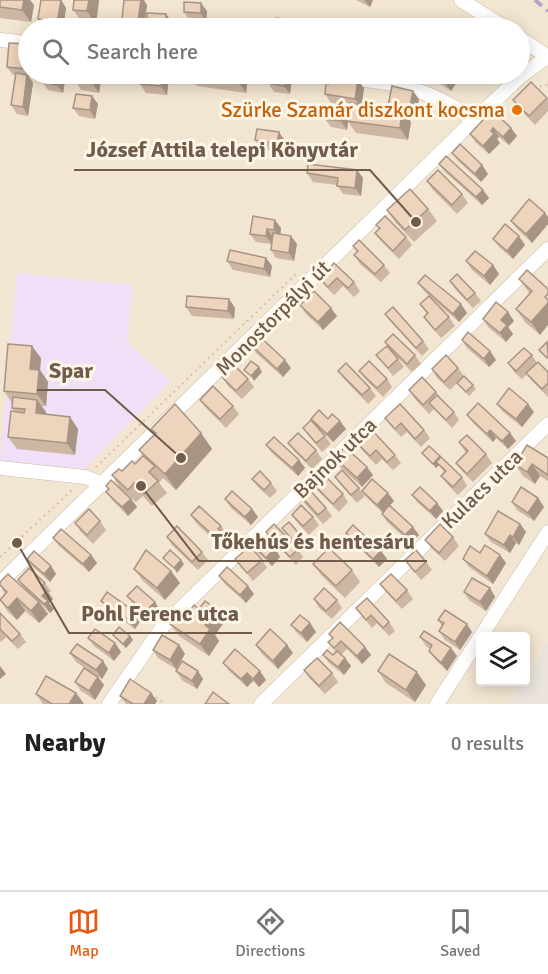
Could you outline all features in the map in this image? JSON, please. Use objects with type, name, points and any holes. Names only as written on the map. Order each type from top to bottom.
[{"type":"street","points":[[461,0],[489,18]]},
{"type":"street","points":[[0,40],[18,42]]},
{"type":"street","points":[[530,45],[548,57]]},
{"type":"street","name":"Monostorpályi út","points":[[530,70],[548,57]]},
{"type":"street","points":[[404,84],[423,91],[473,121]]},
{"type":"street","name":"Monostorpályi út","points":[[0,583],[512,84]]},
{"type":"street","name":"Bajnok utca","points":[[109,704],[163,626],[548,249]]},
{"type":"street","name":"Kulacs utca","points":[[261,704],[548,424]]},
{"type":"street","points":[[0,468],[85,477],[104,484]]},
{"type":"street","points":[[484,632],[548,532]]},
{"type":"street","points":[[437,704],[476,645]]},
{"type":"path","points":[[532,87],[548,85]]},
{"type":"path","points":[[0,557],[300,270]]},
{"type":"path","points":[[150,693],[166,704]]},
{"type":"shaded area","points":[[0,0],[548,0],[548,641],[530,670],[530,632],[476,632],[476,686],[519,686],[507,704],[0,704]]},
{"type":"shaded area","points":[[17,273],[133,285],[127,342],[171,381],[84,469],[0,460]]},
{"type":"shaded area","points":[[548,641],[548,704],[507,704],[519,686],[530,686],[530,670]]},
{"type":"building","points":[[0,0],[24,0],[22,10],[0,7]]},
{"type":"building","points":[[41,0],[61,0],[58,18],[38,18]]},
{"type":"building","points":[[74,0],[89,0],[87,11],[73,10]]},
{"type":"building","points":[[124,0],[141,0],[138,18],[122,18]]},
{"type":"building","points":[[184,2],[201,3],[201,13],[184,12]]},
{"type":"building","points":[[147,13],[166,14],[166,18],[147,18]]},
{"type":"building","points":[[9,43],[18,43],[18,68],[7,67]]},
{"type":"building","points":[[16,73],[18,73],[18,84],[26,84],[23,107],[11,105]]},
{"type":"building","points":[[530,83],[547,98],[529,116],[513,100]]},
{"type":"building","points":[[326,84],[357,84],[355,99],[325,94]]},
{"type":"building","points":[[392,86],[413,91],[409,111],[388,106]]},
{"type":"building","points":[[76,94],[92,96],[90,110],[73,108]]},
{"type":"building","points":[[349,103],[402,110],[400,128],[347,121]]},
{"type":"building","points":[[327,106],[343,108],[341,121],[325,119]]},
{"type":"building","points":[[492,110],[511,128],[503,137],[493,128],[491,131],[494,134],[483,146],[470,134]]},
{"type":"building","points":[[257,129],[279,132],[277,144],[255,140]]},
{"type":"building","points":[[460,144],[482,165],[475,174],[452,153]]},
{"type":"building","points":[[446,156],[483,190],[476,197],[439,164]]},
{"type":"building","points":[[308,164],[357,170],[355,188],[337,186],[338,178],[307,173]]},
{"type":"building","points":[[438,170],[462,194],[452,205],[427,181]]},
{"type":"building","points":[[410,189],[428,209],[405,230],[387,210]]},
{"type":"building","points":[[529,199],[545,213],[526,234],[511,221]]},
{"type":"building","points":[[253,216],[275,220],[274,230],[267,229],[266,236],[250,234]]},
{"type":"building","points":[[385,216],[406,237],[393,251],[375,233],[380,228],[376,225]]},
{"type":"building","points":[[505,224],[519,236],[507,251],[493,239]]},
{"type":"building","points":[[273,233],[291,236],[289,253],[271,250]]},
{"type":"building","points":[[359,240],[384,265],[375,274],[354,255],[358,251],[353,246]]},
{"type":"building","points":[[230,250],[266,258],[264,269],[227,261]]},
{"type":"building","points":[[475,251],[493,265],[484,276],[466,261]]},
{"type":"building","points":[[334,263],[354,282],[348,288],[337,278],[328,287],[319,278]]},
{"type":"building","points":[[527,270],[548,289],[545,297],[548,303],[531,322],[516,309],[532,291],[519,279]]},
{"type":"building","points":[[457,274],[475,293],[467,300],[450,281]]},
{"type":"building","points":[[425,275],[461,304],[453,314],[418,283]]},
{"type":"building","points":[[314,291],[331,308],[318,322],[300,305]]},
{"type":"building","points":[[187,296],[229,299],[228,311],[186,307]]},
{"type":"building","points":[[429,296],[449,317],[435,330],[424,317],[428,313],[420,304]]},
{"type":"building","points":[[496,302],[508,312],[501,320],[507,325],[500,333],[483,319]]},
{"type":"building","points":[[393,307],[423,341],[416,348],[385,314]]},
{"type":"building","points":[[468,332],[490,351],[484,359],[462,340]]},
{"type":"building","points":[[393,334],[415,355],[407,364],[385,342]]},
{"type":"building","points":[[258,335],[285,360],[277,369],[250,344]]},
{"type":"building","points":[[547,342],[548,357],[547,358],[539,350]]},
{"type":"building","points":[[8,344],[32,346],[30,369],[39,370],[37,394],[4,391]]},
{"type":"building","points":[[387,346],[398,359],[388,368],[376,355]]},
{"type":"building","points":[[524,348],[532,355],[516,371],[508,363]]},
{"type":"building","points":[[446,355],[458,368],[444,382],[432,369]]},
{"type":"building","points":[[251,361],[259,367],[251,376],[244,370]]},
{"type":"building","points":[[369,361],[387,379],[377,388],[359,371]]},
{"type":"building","points":[[538,362],[548,372],[548,383],[542,389],[526,373]]},
{"type":"building","points":[[346,363],[370,388],[362,395],[338,371]]},
{"type":"building","points":[[234,365],[248,379],[236,391],[222,377]]},
{"type":"building","points":[[464,376],[473,385],[466,392],[457,383]]},
{"type":"building","points":[[422,377],[436,392],[423,405],[409,390]]},
{"type":"building","points":[[213,386],[233,406],[220,419],[200,400]]},
{"type":"building","points":[[509,388],[528,404],[516,419],[497,404]]},
{"type":"building","points":[[437,395],[454,412],[446,420],[429,403]]},
{"type":"building","points":[[13,397],[37,400],[36,413],[70,417],[67,443],[8,437],[11,411],[24,413],[25,409],[12,408]]},
{"type":"building","points":[[478,403],[510,433],[502,441],[490,430],[487,434],[467,415]]},
{"type":"building","points":[[175,404],[201,433],[165,474],[139,450],[156,433],[151,429]]},
{"type":"building","points":[[400,404],[424,430],[415,439],[401,423],[395,429],[385,418]]},
{"type":"building","points":[[319,410],[328,419],[332,414],[340,421],[327,434],[311,419]]},
{"type":"building","points":[[311,420],[325,436],[316,443],[303,428]]},
{"type":"building","points":[[370,428],[395,455],[387,462],[376,450],[370,456],[356,442]]},
{"type":"building","points":[[298,433],[316,450],[306,461],[288,443]]},
{"type":"building","points":[[467,435],[486,454],[467,474],[456,463],[468,451],[459,442]]},
{"type":"building","points":[[274,437],[299,460],[292,468],[266,445]]},
{"type":"building","points":[[527,445],[548,458],[548,475],[532,464],[527,472],[515,464]]},
{"type":"building","points":[[429,446],[440,456],[433,464],[422,453]]},
{"type":"building","points":[[345,447],[367,467],[357,478],[335,458]]},
{"type":"building","points":[[143,456],[155,466],[149,472],[158,481],[144,494],[134,483],[128,490],[112,475],[119,469],[122,471],[132,461],[135,464]]},
{"type":"building","points":[[441,457],[462,477],[453,487],[441,476],[446,471],[436,462]]},
{"type":"building","points":[[342,470],[359,488],[351,495],[335,477]]},
{"type":"building","points":[[260,471],[271,483],[264,490],[252,479]]},
{"type":"building","points":[[322,473],[343,494],[333,504],[312,483]]},
{"type":"building","points":[[372,479],[388,493],[377,505],[362,491]]},
{"type":"building","points":[[111,480],[131,499],[122,507],[106,492],[109,489],[106,486]]},
{"type":"building","points":[[420,487],[437,503],[430,511],[412,495]]},
{"type":"building","points":[[521,487],[538,498],[528,513],[512,502]]},
{"type":"building","points":[[308,488],[326,508],[318,515],[300,495]]},
{"type":"building","points":[[232,491],[252,509],[245,517],[225,499]]},
{"type":"building","points":[[301,505],[313,517],[303,526],[292,515]]},
{"type":"building","points":[[389,505],[413,527],[405,535],[382,514]]},
{"type":"building","points":[[199,506],[221,526],[218,529],[223,533],[217,539],[191,515]]},
{"type":"building","points":[[89,509],[100,521],[87,535],[75,523]]},
{"type":"building","points":[[498,511],[520,524],[513,537],[510,535],[504,545],[485,534]]},
{"type":"building","points":[[289,522],[302,537],[295,543],[282,528]]},
{"type":"building","points":[[274,524],[298,549],[290,557],[266,532]]},
{"type":"building","points":[[440,524],[453,537],[439,553],[425,540]]},
{"type":"building","points":[[353,525],[381,551],[373,559],[346,533]]},
{"type":"building","points":[[177,526],[202,552],[192,562],[167,537]]},
{"type":"building","points":[[61,529],[91,555],[83,564],[53,538]]},
{"type":"building","points":[[260,535],[275,548],[266,558],[252,544]]},
{"type":"building","points":[[485,545],[500,555],[487,576],[463,559],[470,546],[480,553]]},
{"type":"building","points":[[250,546],[262,560],[247,573],[235,559]]},
{"type":"building","points":[[329,548],[352,570],[336,586],[313,564]]},
{"type":"building","points":[[146,550],[171,571],[157,588],[134,569]]},
{"type":"building","points":[[170,550],[181,560],[174,568],[163,558]]},
{"type":"building","points":[[416,550],[426,562],[415,572],[405,560]]},
{"type":"building","points":[[34,551],[51,566],[44,574],[27,559]]},
{"type":"building","points":[[227,567],[248,586],[240,595],[219,576]]},
{"type":"building","points":[[29,568],[45,583],[42,586],[47,591],[42,596],[48,601],[44,604],[18,580]]},
{"type":"building","points":[[8,574],[39,602],[31,611],[17,598],[8,608],[0,600],[7,592],[0,582]]},
{"type":"building","points":[[391,574],[407,590],[396,601],[380,584]]},
{"type":"building","points":[[472,578],[490,588],[480,602],[464,592]]},
{"type":"building","points":[[137,586],[155,602],[145,612],[127,596]]},
{"type":"building","points":[[324,588],[337,600],[326,611],[314,599]]},
{"type":"building","points":[[107,592],[135,612],[129,620],[101,601]]},
{"type":"building","points":[[367,598],[389,622],[383,628],[371,615],[366,620],[356,608]]},
{"type":"building","points":[[205,601],[216,609],[205,625],[210,629],[200,644],[170,624],[179,611],[186,616],[194,605],[199,609]]},
{"type":"building","points":[[445,610],[467,624],[455,642],[439,631],[444,623],[438,620]]},
{"type":"building","points":[[0,613],[20,634],[12,641],[0,629]]},
{"type":"building","points":[[300,615],[310,623],[301,633],[291,625]]},
{"type":"building","points":[[340,622],[365,647],[357,656],[341,641],[334,648],[328,642],[333,638],[329,634]]},
{"type":"building","points":[[119,627],[130,636],[123,644],[113,635]]},
{"type":"building","points":[[95,629],[115,643],[109,653],[88,638]]},
{"type":"building","points":[[270,629],[287,645],[273,661],[256,645]]},
{"type":"building","points":[[424,631],[451,648],[441,663],[429,651],[432,645],[420,637]]},
{"type":"building","points":[[162,635],[179,645],[170,660],[153,650]]},
{"type":"building","points":[[77,644],[103,661],[96,670],[70,653]]},
{"type":"building","points":[[235,649],[260,671],[253,679],[247,673],[241,679],[223,663]]},
{"type":"building","points":[[327,650],[333,655],[337,651],[345,658],[338,667],[323,655]]},
{"type":"building","points":[[389,654],[417,672],[406,690],[378,671]]},
{"type":"building","points":[[317,658],[332,673],[319,686],[304,670]]},
{"type":"building","points":[[182,661],[198,671],[192,681],[176,671]]},
{"type":"building","points":[[84,668],[98,677],[89,691],[75,682]]},
{"type":"building","points":[[46,676],[76,693],[69,704],[52,704],[36,694]]},
{"type":"building","points":[[130,679],[151,693],[144,704],[133,704],[120,696]]},
{"type":"building","points":[[213,692],[229,704],[205,704]]},
{"type":"railway","points":[[535,0],[548,11]]},
{"type":"place","name":"Szürke Szamár diszkont kocsma","points":[[517,110]]},
{"type":"place","name":"József Attila telepi Könyvtár","points":[[416,222]]},
{"type":"place","name":"Spar","points":[[181,458]]},
{"type":"place","name":"Tőkehús és hentesáru","points":[[141,486]]},
{"type":"place","name":"Pohl Ferenc utca","points":[[17,543]]}]
